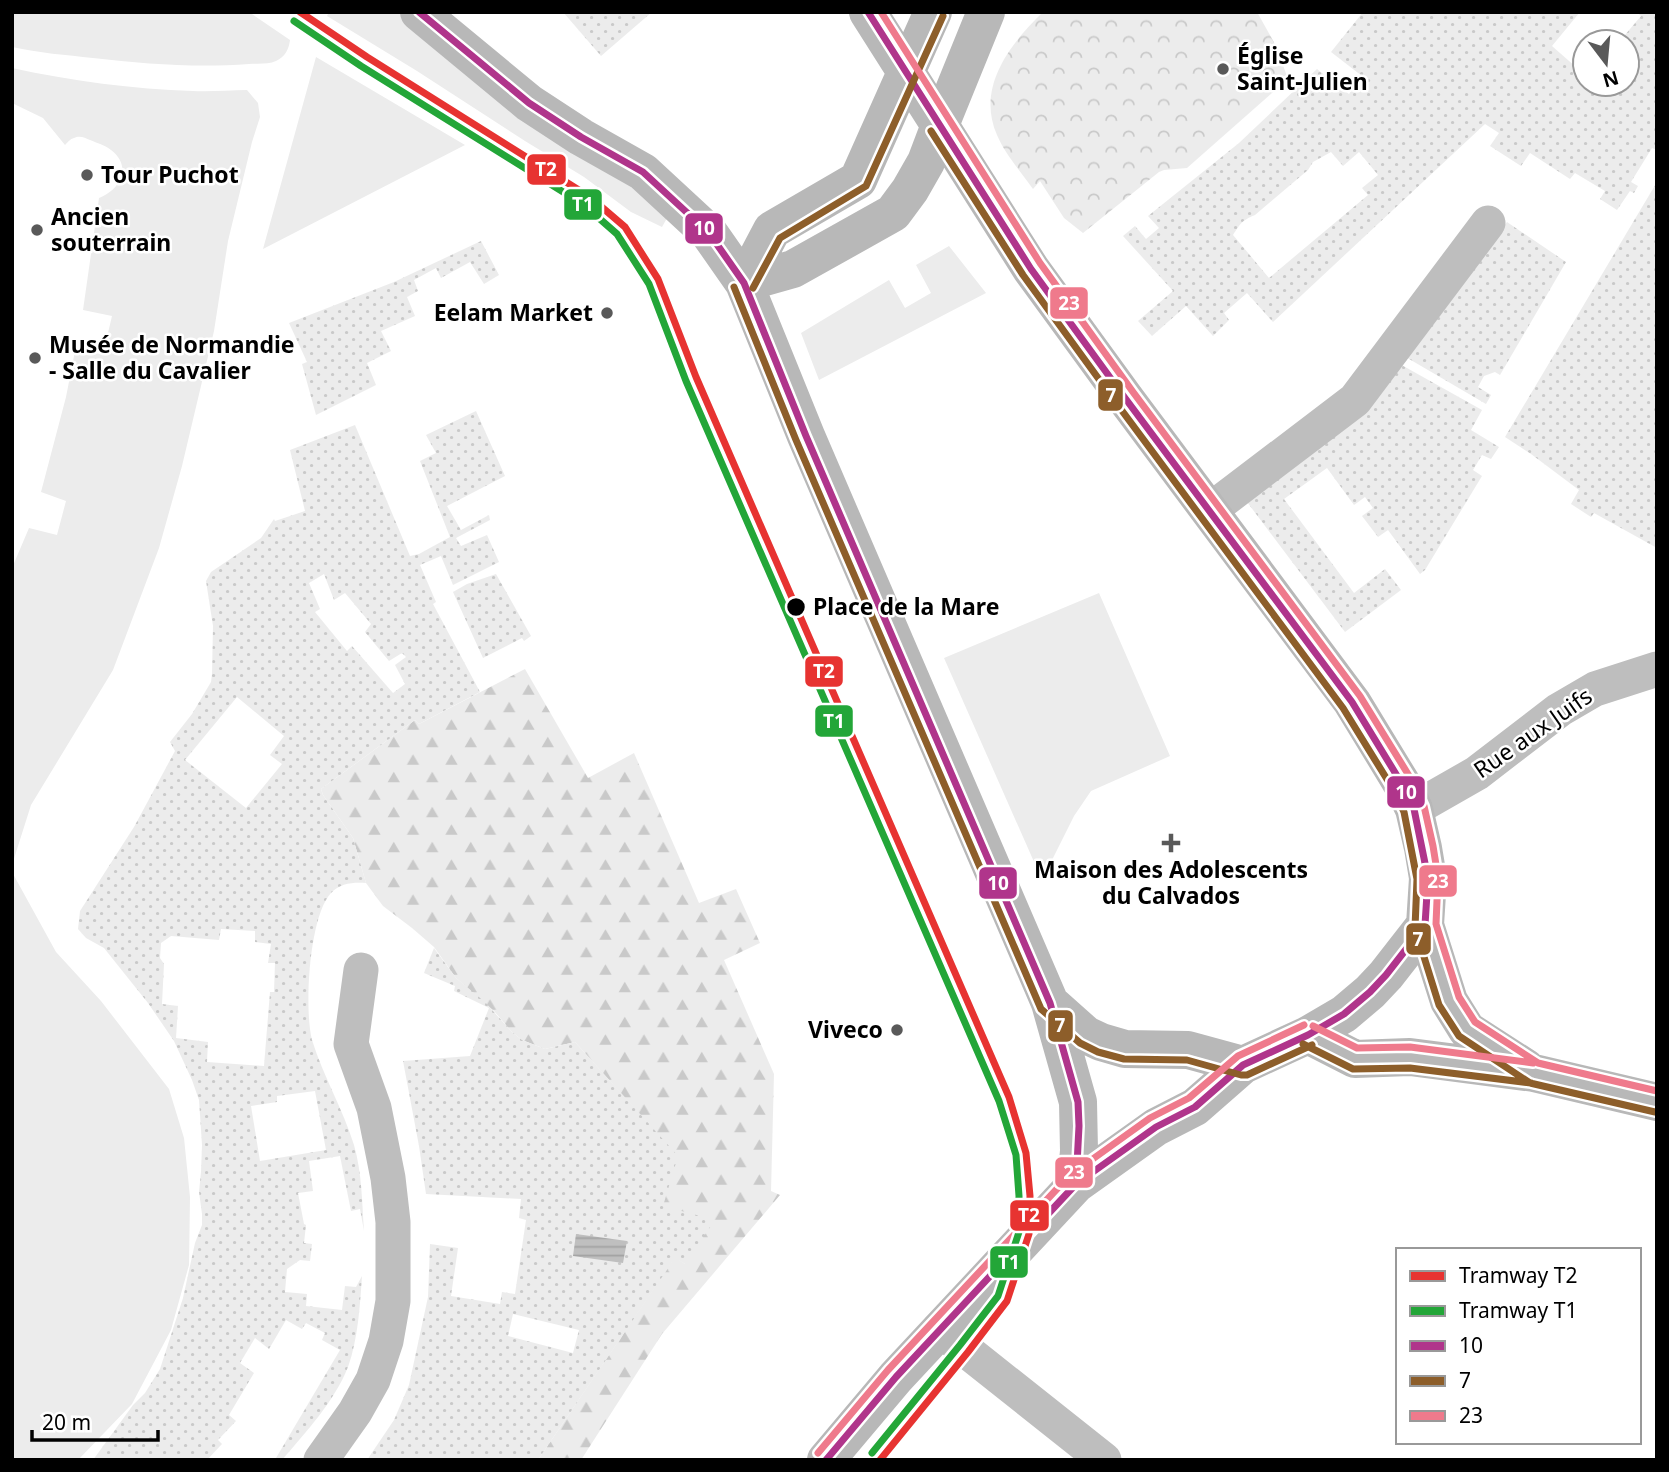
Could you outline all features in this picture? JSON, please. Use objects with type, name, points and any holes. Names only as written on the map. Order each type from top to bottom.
[{"type":"main road","points":[[419,12],[529,103],[581,137],[643,172],[709,233],[744,283],[806,436],[1050,1003],[1078,1102],[1079,1151],[1076,1184]]},
{"type":"main road","points":[[868,12],[1031,269],[1352,702],[1402,784],[1414,810],[1428,878],[1425,925],[1449,1001],[1467,1030],[1534,1073]]},
{"type":"main road","points":[[744,283],[772,230],[858,180],[933,12]]},
{"type":"main road","points":[[744,283],[793,269],[893,213],[926,162],[986,12]]},
{"type":"main road","points":[[826,1460],[939,1329],[1076,1184],[1156,1127],[1195,1107],[1243,1065],[1308,1035],[1344,1014],[1387,975],[1425,925]]},
{"type":"main road","points":[[1050,1003],[1086,1035],[1101,1042],[1125,1049],[1188,1050],[1243,1065]]},
{"type":"main road","points":[[1308,1035],[1354,1059],[1410,1057],[1534,1073],[1657,1102]]},
{"type":"street","points":[[1209,510],[1355,400],[1488,223]]},
{"type":"street","name":"Rue aux Juifs","points":[[1414,810],[1477,773],[1559,710],[1595,689],[1657,669]]},
{"type":"street","points":[[321,1460],[355,1412],[373,1380],[386,1341],[393,1301],[393,1222],[384,1157],[374,1108],[351,1044],[361,970]]},
{"type":"street","points":[[939,1329],[1104,1460]]},
{"type":"green space","points":[[12,12],[249,12],[290,40],[288,50],[282,57],[266,63],[190,65],[112,60],[12,47]]},
{"type":"green space","points":[[329,12],[401,12],[671,211],[662,227],[631,212],[584,177],[327,16]]},
{"type":"green space","points":[[563,12],[652,12],[601,56]]},
{"type":"green space","points":[[1043,12],[1257,12],[1276,46],[1288,79],[1187,168],[1159,172],[1083,233],[1064,218],[1040,181],[1033,189],[1004,149],[992,117],[991,100],[1000,68],[1008,52]]},
{"type":"green space","points":[[1363,12],[1580,12],[1552,46],[1571,63],[1571,98],[1641,98],[1641,28],[1631,28],[1641,16],[1637,12],[1657,12],[1657,150],[1652,148],[1631,182],[1638,186],[1634,193],[1630,191],[1617,210],[1600,199],[1605,191],[1575,173],[1570,179],[1530,153],[1521,166],[1490,146],[1499,133],[1485,124],[1273,322],[1247,293],[1224,313],[1229,320],[1213,336],[1186,306],[1152,336],[1138,321],[1173,291],[1123,236],[1135,226],[1146,239],[1159,228],[1148,216],[1239,143],[1317,69],[1349,94],[1362,76],[1331,52]],"holes":[[[1331,152],[1343,166],[1359,152],[1378,175],[1362,188],[1368,195],[1269,278],[1233,235],[1240,225],[1308,170],[1313,162]]]},
{"type":"green space","points":[[316,57],[465,145],[263,249]]},
{"type":"green space","points":[[12,68],[125,86],[200,91],[247,90],[258,103],[260,117],[228,241],[214,331],[182,466],[159,548],[113,670],[31,805],[12,865],[12,568],[29,528],[57,535],[66,501],[41,492],[75,351],[103,354],[112,316],[83,310],[99,198],[113,190],[122,171],[118,157],[109,148],[80,137],[71,139],[65,145],[43,118],[12,103]]},
{"type":"green space","points":[[1657,182],[1657,548],[1594,513],[1591,517],[1571,504],[1579,490],[1505,437]]},
{"type":"green space","points":[[1507,222],[1566,262],[1500,375],[1495,372],[1484,376],[1478,387],[1491,395],[1486,404],[1404,356]]},
{"type":"green space","points":[[481,241],[499,275],[484,284],[470,262],[441,278],[436,268],[414,280],[418,291],[407,297],[415,316],[381,331],[391,351],[367,363],[376,385],[316,415],[302,364],[307,362],[289,323],[394,282]]},
{"type":"green space","points":[[949,246],[986,293],[819,380],[801,333],[889,280],[905,308],[931,293],[916,265]]},
{"type":"green space","points":[[1398,363],[1482,410],[1471,430],[1499,447],[1491,459],[1482,455],[1473,470],[1482,476],[1420,574],[1388,530],[1378,537],[1362,516],[1373,508],[1365,497],[1354,505],[1327,468],[1284,499],[1354,593],[1385,569],[1401,590],[1345,632],[1244,498]]},
{"type":"green space","points":[[476,411],[505,476],[447,506],[461,530],[489,515],[490,520],[456,538],[461,546],[487,535],[499,562],[453,585],[441,556],[420,565],[436,602],[433,604],[480,692],[419,724],[415,720],[321,789],[353,838],[366,883],[339,887],[331,893],[324,905],[313,941],[308,1007],[312,1040],[357,1156],[364,1231],[360,1209],[351,1211],[340,1156],[309,1161],[313,1191],[298,1193],[306,1225],[304,1243],[312,1244],[310,1261],[300,1260],[287,1269],[285,1292],[307,1294],[306,1306],[342,1310],[345,1286],[356,1287],[362,1276],[356,1334],[348,1367],[319,1416],[282,1460],[276,1458],[340,1350],[322,1340],[325,1333],[306,1323],[302,1329],[286,1320],[269,1349],[255,1338],[240,1363],[254,1373],[229,1415],[236,1421],[218,1440],[222,1444],[207,1460],[93,1460],[133,1405],[145,1393],[160,1369],[183,1298],[195,1243],[202,1225],[199,1192],[202,1145],[199,1100],[174,1041],[104,948],[86,938],[78,929],[80,911],[134,827],[175,751],[170,742],[192,714],[211,682],[213,626],[206,581],[211,572],[261,538],[274,519],[275,521],[305,511],[290,450],[355,425],[410,556],[450,537],[420,461],[436,453],[426,435]],"holes":[[[324,574],[334,600],[345,593],[371,624],[365,632],[389,661],[402,653],[406,657],[395,665],[405,684],[393,693],[352,646],[347,651],[315,612],[320,609],[309,583]],[[237,697],[284,736],[270,755],[282,764],[246,808],[185,760]],[[221,929],[255,931],[255,942],[271,944],[268,963],[275,963],[274,992],[270,992],[264,1066],[207,1062],[208,1042],[176,1038],[178,1006],[162,1004],[164,964],[160,958],[161,943],[171,936],[219,940]],[[315,1091],[326,1150],[260,1161],[251,1106],[277,1102],[277,1096]]]},
{"type":"green space","points":[[496,574],[531,636],[483,658],[453,592]]},
{"type":"green space","points":[[1099,593],[1170,756],[1091,791],[1074,816],[1042,880],[944,658]]},
{"type":"green space","points":[[525,669],[588,778],[634,753],[699,903],[736,889],[760,943],[724,960],[774,1074],[771,1191],[780,1195],[662,1334],[581,1460],[538,1460],[675,1257],[685,1264],[662,1206],[677,1156],[575,1042],[545,1049],[522,1040],[456,978],[434,947],[383,906],[366,883],[353,838],[321,789],[415,720],[419,724]]},
{"type":"green space","points":[[12,872],[56,952],[101,1001],[169,1089],[184,1138],[190,1197],[189,1265],[171,1330],[132,1404],[78,1460],[12,1460]]},
{"type":"green space","points":[[434,948],[456,978],[485,1002],[522,1040],[545,1049],[575,1042],[678,1156],[663,1206],[715,1220],[685,1264],[675,1258],[538,1460],[367,1460],[394,1420],[409,1385],[428,1297],[430,1244],[458,1248],[451,1296],[500,1304],[502,1292],[515,1294],[526,1220],[519,1218],[521,1199],[426,1194],[403,1061],[470,1056],[489,1008],[454,991],[455,986],[424,973]],"holes":[[[513,1314],[579,1330],[573,1353],[508,1336]]]},
{"type":"shaded area","points":[[576,1234],[627,1241],[623,1263],[573,1256]]},
{"type":"tram line","name":"T2","points":[[300,12],[590,197],[625,227],[658,279],[696,377],[1009,1097],[1026,1153],[1030,1196],[1029,1234],[1007,1301],[880,1460]]},
{"type":"tram line","name":"T1","points":[[294,21],[361,66],[584,205],[617,234],[649,284],[686,381],[999,1101],[1016,1155],[1019,1232],[998,1296],[872,1453]]},
{"type":"transit line","name":"10","points":[[419,12],[529,103],[581,137],[643,172],[709,233],[744,283],[806,436],[1050,1003],[1078,1102],[1079,1126],[1076,1184],[1046,1216]]},
{"type":"transit line","name":"10","points":[[826,1460],[896,1377],[1076,1184],[1156,1127],[1195,1107],[1243,1065],[1308,1035],[1344,1014],[1370,992],[1425,925],[1428,878],[1414,809],[1402,784],[1352,702],[1031,269],[868,12]]},
{"type":"transit line","name":"23","points":[[881,12],[1040,263],[1360,696],[1411,779],[1424,806],[1433,846],[1438,877],[1436,924],[1459,997],[1475,1022],[1538,1063],[1657,1091]]},
{"type":"transit line","name":"7","points":[[753,288],[780,238],[866,186],[943,16]]},
{"type":"transit line","name":"7","points":[[931,131],[1023,275],[1343,708],[1393,789],[1404,812],[1417,879],[1415,928],[1439,1005],[1459,1036],[1530,1083],[1655,1112]]},
{"type":"transit line","name":"7","points":[[734,287],[796,440],[1041,1009],[1080,1043],[1098,1052],[1124,1059],[1187,1060],[1241,1075],[1247,1075],[1312,1045]]},
{"type":"transit line","name":"23","points":[[818,1453],[888,1370],[1069,1176],[1150,1118],[1189,1098],[1238,1056],[1304,1025]]},
{"type":"transit line","name":"23","points":[[1313,1026],[1357,1048],[1410,1047],[1533,1063]]},
{"type":"transit line","name":"7","points":[[1303,1044],[1353,1069],[1410,1068],[1531,1083]]},
{"type":"place","name":"Église Saint-Julien","points":[[1223,69]]},
{"type":"place","name":"Tour Puchot","points":[[87,175]]},
{"type":"place","name":"Ancien souterrain","points":[[37,230]]},
{"type":"place","name":"Eelam Market","points":[[607,313]]},
{"type":"place","name":"Musée de Normandie - Salle du Cavalier","points":[[35,358]]},
{"type":"place","name":"Place de la Mare","points":[[796,607]]},
{"type":"place","name":"Maison des Adolescents du Calvados","points":[[1171,843]]},
{"type":"place","name":"Viveco","points":[[897,1030]]}]
